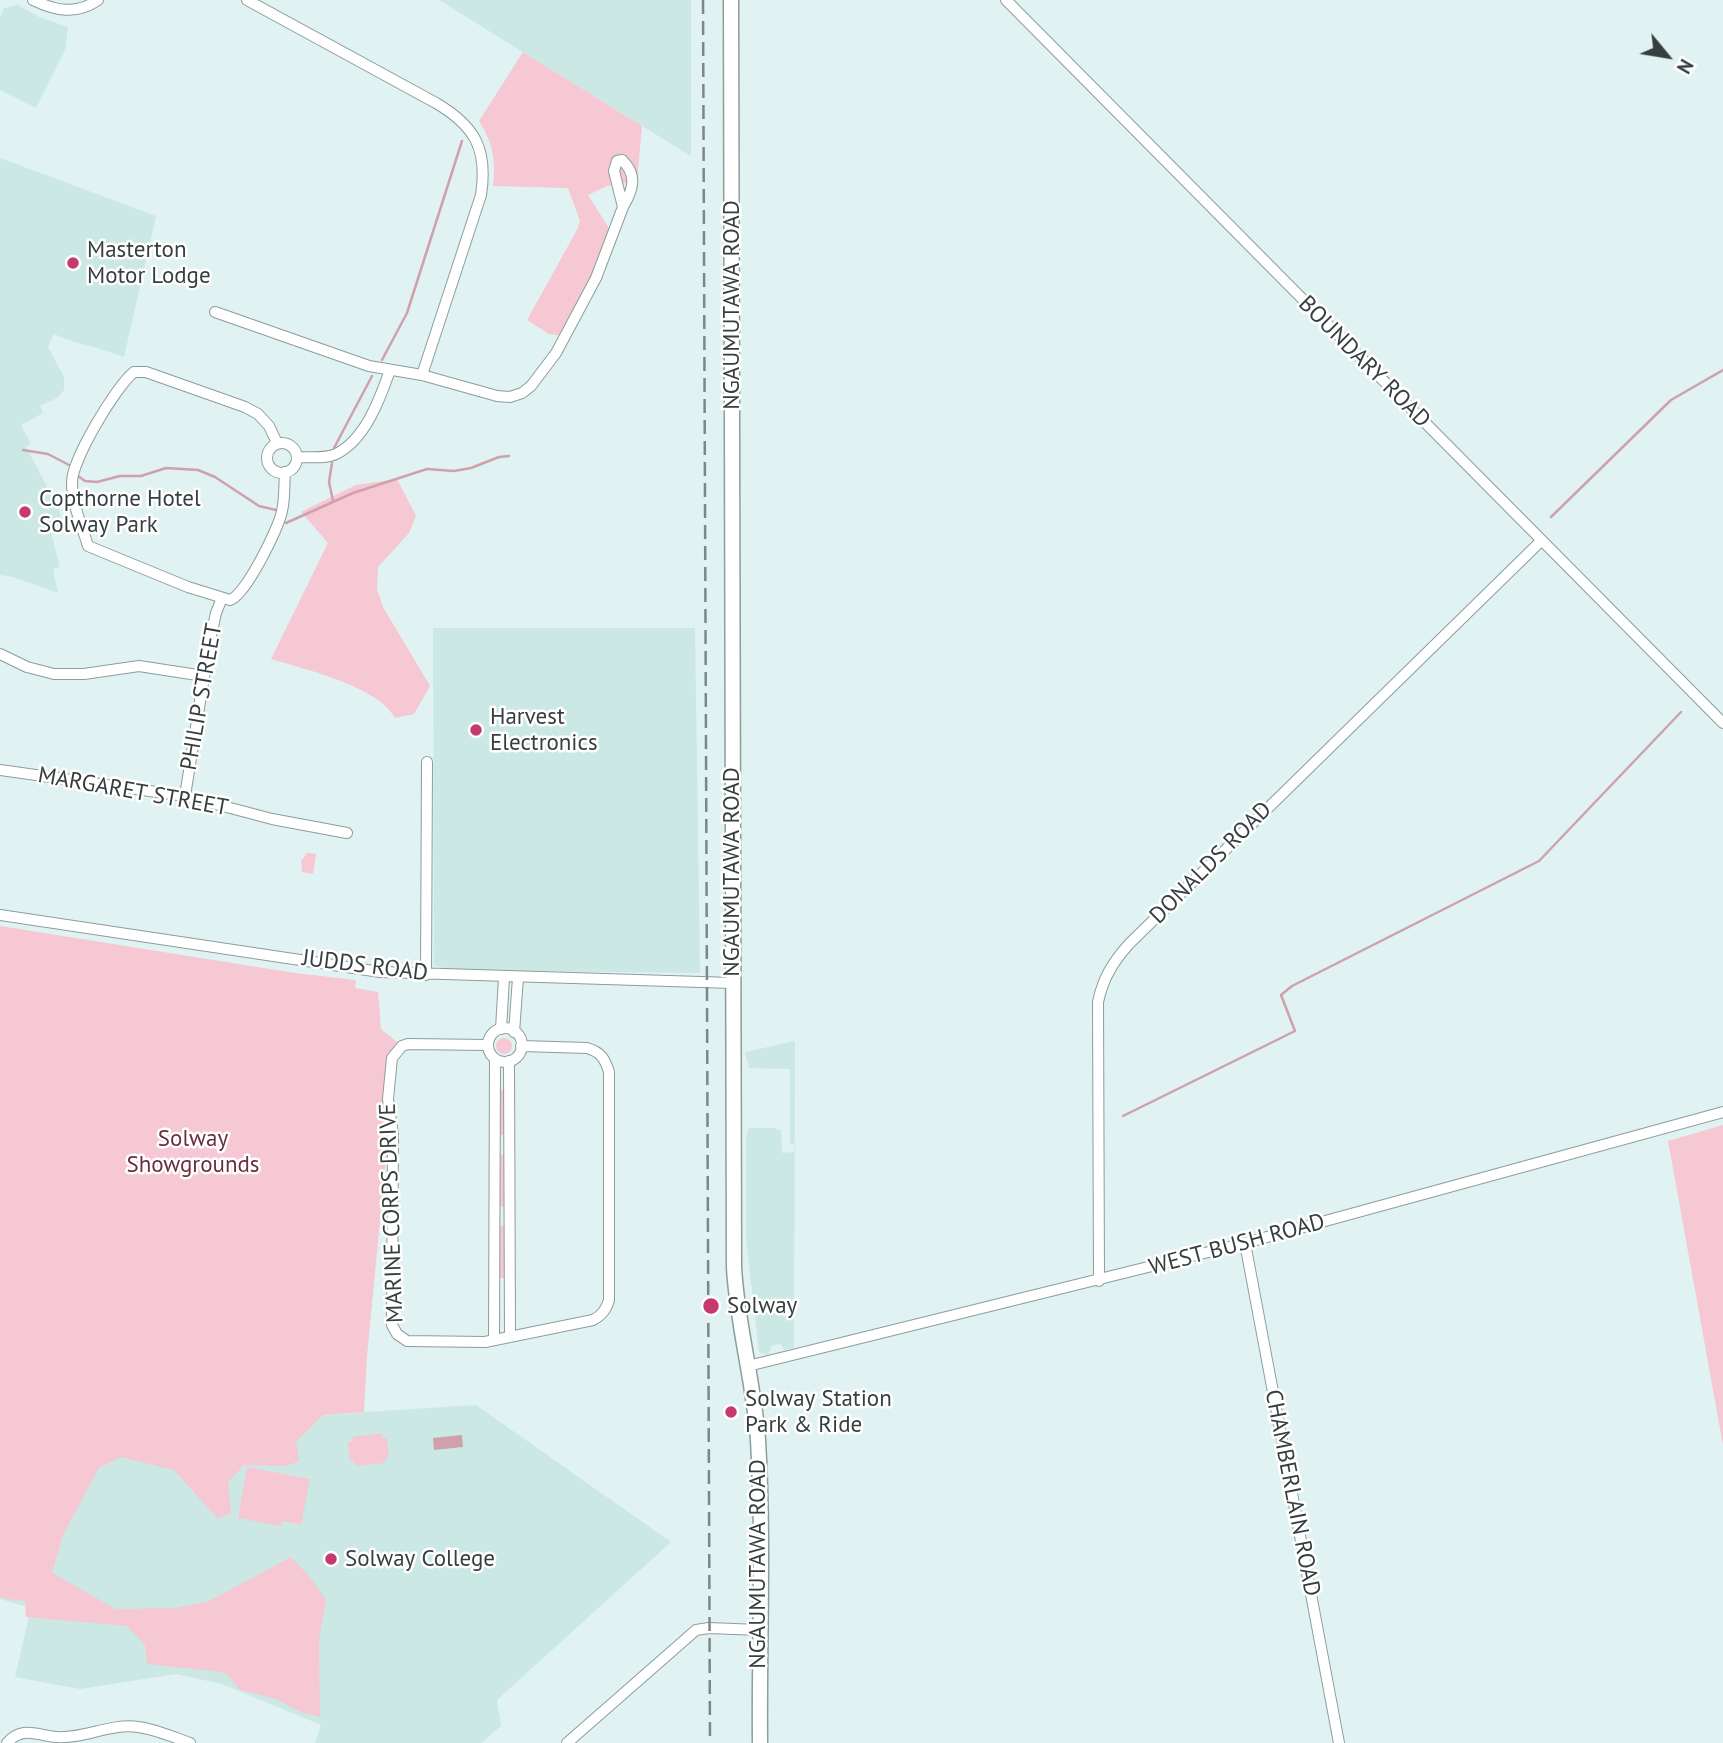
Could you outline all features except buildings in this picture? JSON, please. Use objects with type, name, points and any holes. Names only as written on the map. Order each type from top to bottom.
[{"type":"main road","name":"NGAUMUTAWA ROAD","points":[[731,0],[734,1267],[737,1306],[758,1440],[761,1532],[760,1743]]},
{"type":"street","points":[[33,0],[57,10],[74,11],[99,0]]},
{"type":"street","points":[[247,0],[436,103],[458,116],[473,132],[484,171],[481,195],[422,375]]},
{"type":"street","name":"BOUNDARY ROAD","points":[[1006,0],[1723,723]]},
{"type":"street","points":[[215,312],[341,358],[422,375],[497,397],[510,397],[531,386],[556,352],[583,306],[623,206]]},
{"type":"street","points":[[297,457],[334,455],[349,445],[363,428],[380,397],[390,370]]},
{"type":"street","points":[[277,443],[264,420],[245,407],[146,372],[134,372],[116,391],[72,475],[73,496],[88,546],[222,598],[235,599],[273,537],[283,510],[285,472]]},
{"type":"street","points":[[277,443],[291,445],[297,457],[293,467],[285,472],[275,471],[266,459],[269,449],[277,443]]},
{"type":"street","name":"DONALDS ROAD","points":[[1099,1281],[1098,1002],[1102,983],[1113,963],[1252,822],[1541,541]]},
{"type":"street","name":"PHILIP STREET","points":[[185,796],[204,676],[216,613],[222,598]]},
{"type":"street","points":[[0,654],[27,667],[54,674],[85,674],[139,666],[204,676]]},
{"type":"street","points":[[426,975],[428,762]]},
{"type":"street","name":"MARGARET STREET","points":[[0,770],[185,796],[272,819],[347,834]]},
{"type":"street","name":"JUDDS ROAD","points":[[0,915],[380,972],[733,983]]},
{"type":"street","points":[[501,1029],[504,977]]},
{"type":"street","points":[[514,1032],[518,978]]},
{"type":"street","points":[[494,1340],[495,1059],[488,1045],[492,1034],[501,1029],[514,1032],[520,1037],[522,1046],[516,1058],[509,1061],[495,1059]]},
{"type":"street","name":"MARINE CORPS DRIVE","points":[[488,1045],[408,1044],[402,1046],[392,1058],[388,1099],[393,1135],[392,1325],[397,1334],[407,1342],[472,1343],[593,1320],[601,1315],[609,1300],[609,1072],[606,1061],[587,1048],[522,1046]]},
{"type":"street","points":[[509,1061],[510,1337]]},
{"type":"street","name":"WEST BUSH ROAD","points":[[748,1366],[1245,1243],[1723,1112]]},
{"type":"street","points":[[495,1145],[508,1145]]},
{"type":"street","points":[[494,1216],[508,1216]]},
{"type":"street","name":"CHAMBERLAIN ROAD","points":[[1245,1243],[1339,1743]]},
{"type":"street","points":[[495,1288],[508,1287]]},
{"type":"street","points":[[567,1743],[696,1630],[759,1630]]},
{"type":"street","points":[[7,1743],[20,1732],[56,1738],[137,1726],[190,1743]]},
{"type":"shaded area","points":[[439,0],[691,0],[691,156],[642,126]]},
{"type":"shaded area","points":[[18,5],[39,17],[68,27],[65,50],[36,108],[0,90],[0,17],[4,8]]},
{"type":"shaded area","name":"Masterton Motor Lodge","points":[[0,158],[156,216],[124,357],[54,334],[48,347],[64,377],[64,390],[57,398],[40,406],[43,413],[21,425],[31,444],[26,447],[59,509],[62,525],[50,529],[60,567],[53,569],[58,593],[0,575]]},
{"type":"shaded area","points":[[433,628],[695,628],[700,973],[450,970],[434,965]]},
{"type":"shaded area","points":[[795,1041],[794,1348],[784,1350],[781,1344],[771,1346],[769,1354],[766,1355],[759,1352],[746,1239],[746,1137],[749,1128],[776,1128],[781,1130],[782,1153],[794,1152],[794,1144],[790,1144],[790,1069],[749,1068],[745,1052]]},
{"type":"shaded area","name":"Solway College","points":[[476,1405],[671,1542],[497,1700],[501,1726],[481,1743],[315,1743],[321,1725],[222,1684],[176,1674],[80,1689],[15,1677],[31,1608],[0,1599],[0,1576],[92,1428],[184,1427]]},
{"type":"shaded area","points":[[462,1435],[463,1447],[434,1450],[433,1438]]},
{"type":"green space","points":[[523,52],[642,126],[637,181],[607,186],[588,195],[612,233],[565,336],[549,334],[527,320],[578,228],[580,221],[568,188],[493,186],[492,152],[488,137],[479,121]]},
{"type":"green space","points":[[397,479],[416,516],[409,533],[378,567],[377,589],[383,607],[430,686],[414,714],[395,718],[386,707],[357,688],[271,659],[328,543],[301,512],[356,485]]},
{"type":"green space","points":[[307,853],[316,854],[313,874],[302,872],[301,861]]},
{"type":"green space","name":"Solway Showgrounds","points":[[0,926],[295,973],[356,980],[355,988],[378,992],[381,1029],[397,1042],[364,1412],[323,1415],[296,1442],[299,1461],[287,1466],[244,1465],[228,1482],[231,1513],[218,1519],[174,1470],[121,1457],[99,1468],[63,1535],[52,1573],[116,1609],[176,1608],[209,1601],[291,1557],[310,1577],[326,1600],[319,1640],[320,1717],[301,1712],[276,1699],[240,1690],[229,1676],[221,1672],[147,1664],[145,1645],[127,1626],[26,1617],[25,1601],[0,1598]]},
{"type":"green space","points":[[501,1038],[507,1038],[512,1046],[510,1052],[501,1054],[496,1049],[496,1043]]},
{"type":"green space","points":[[499,1090],[504,1090],[504,1135],[498,1135]]},
{"type":"green space","points":[[1723,1125],[1723,1445],[1668,1141]]},
{"type":"green space","points":[[499,1155],[504,1155],[504,1207],[499,1206]]},
{"type":"green space","points":[[499,1226],[504,1226],[504,1278],[499,1278]]},
{"type":"green space","points":[[382,1433],[383,1439],[387,1438],[389,1458],[385,1458],[385,1463],[355,1466],[354,1461],[350,1461],[348,1442],[353,1441],[352,1437]]},
{"type":"green space","points":[[247,1467],[310,1479],[301,1525],[282,1521],[281,1526],[238,1518]]},
{"type":"waterway","points":[[382,360],[407,313],[462,141]]},
{"type":"waterway","points":[[1551,517],[1671,400],[1723,370]]},
{"type":"waterway","points":[[334,448],[372,376]]},
{"type":"waterway","points":[[23,450],[48,454],[69,465]]},
{"type":"waterway","points":[[286,523],[353,493],[427,469],[454,471],[509,456]]},
{"type":"waterway","points":[[332,463],[329,482],[333,501]]},
{"type":"waterway","points":[[78,476],[85,481],[97,482],[120,476],[141,476],[166,468],[198,470],[215,477],[259,506],[276,510]]},
{"type":"waterway","points":[[1123,1116],[1295,1031],[1281,995],[1292,986],[1539,861],[1681,712]]},
{"type":"railway","points":[[703,0],[710,1743]]},
{"type":"place","name":"Masterton Motor Lodge","points":[[73,263]]},
{"type":"place","name":"Copthorne Hotel Solway Park","points":[[25,512]]},
{"type":"place","name":"Harvest Electronics","points":[[476,730]]},
{"type":"place","name":"Solway","points":[[711,1306]]},
{"type":"place","name":"Solway Station Park & Ride","points":[[731,1412]]},
{"type":"place","name":"Solway College","points":[[331,1559]]}]
